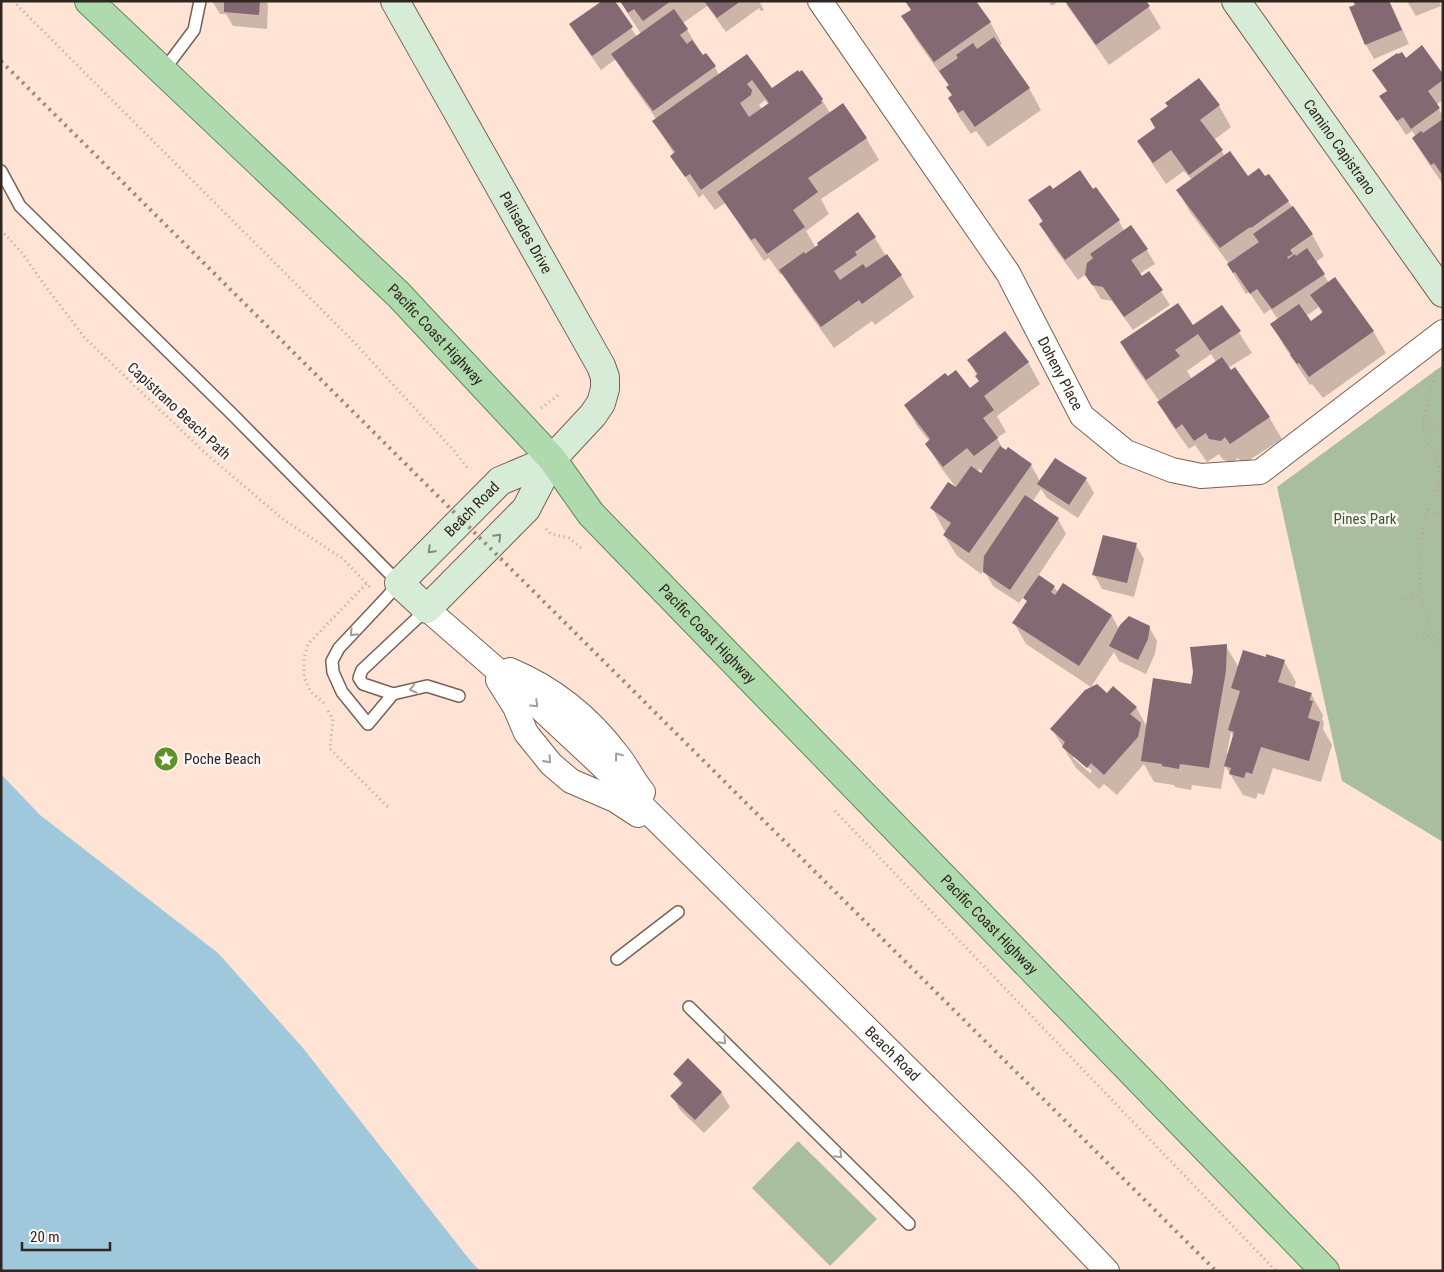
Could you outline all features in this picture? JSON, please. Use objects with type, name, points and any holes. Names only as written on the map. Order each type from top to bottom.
[{"type":"main road","name":"Pacific Coast Highway","points":[[89,1],[164,70],[399,295],[552,459],[591,514],[1325,1271]]},
{"type":"main road","name":"Palisades Drive","points":[[395,1],[601,366],[606,389],[601,403],[593,415],[552,459]]},
{"type":"main road","name":"Camino Capistrano","points":[[1236,1],[1443,293]]},
{"type":"main road","name":"Beach Road","points":[[427,609],[399,583],[500,481],[552,459]]},
{"type":"main road","points":[[427,609],[526,509],[552,459]]},
{"type":"street","name":"Doheny Place","points":[[820,1],[1008,273],[1082,416],[1126,452],[1172,470],[1201,476],[1260,472],[1443,332]]},
{"type":"street","name":"Beach Road","points":[[427,609],[526,695],[675,839],[1025,1185],[1107,1271]]},
{"type":"street","name":"Beach Road","points":[[485,660],[510,696],[526,733],[551,764],[570,780],[615,800],[675,839]]},
{"type":"lane","points":[[164,70],[194,30],[200,1]]},
{"type":"lane","points":[[1,171],[20,206],[231,413],[399,583],[339,648],[332,661],[333,672],[342,692],[368,724],[393,694]]},
{"type":"lane","points":[[427,609],[362,670],[359,678],[363,684],[393,694],[427,686],[459,696]]},
{"type":"lane","points":[[617,959],[678,912]]},
{"type":"lane","points":[[689,1007],[909,1224]]},
{"type":"path","points":[[13,1],[352,340],[456,453],[471,472]]},
{"type":"path","name":"Capistrano Beach Path","points":[[1,230],[23,254],[43,284],[85,338],[204,452],[284,520],[342,558],[366,584]]},
{"type":"path","points":[[1438,364],[1423,423],[1423,434],[1440,465],[1439,483],[1428,511],[1420,547],[1420,596],[1432,635],[1443,649]]},
{"type":"path","points":[[1423,423],[1443,429]]},
{"type":"path","points":[[1428,511],[1443,516]]},
{"type":"path","points":[[551,534],[569,538],[582,549]]},
{"type":"path","points":[[1402,600],[1420,596]]},
{"type":"path","points":[[1423,638],[1432,635]]},
{"type":"path","points":[[829,804],[1276,1271]]},
{"type":"green space","name":"Pines Park","points":[[1443,365],[1443,842],[1342,781],[1277,487]]},
{"type":"green space","points":[[798,1141],[877,1219],[830,1266],[752,1188]]},
{"type":"water","points":[[1,774],[40,815],[218,953],[303,1048],[480,1271],[1,1271]]},
{"type":"building","points":[[224,1],[260,1],[259,15],[224,12]]},
{"type":"building","points":[[602,1],[615,1],[633,27],[592,56],[569,24]]},
{"type":"building","points":[[620,1],[671,1],[643,21],[634,9],[628,13]]},
{"type":"building","points":[[704,1],[741,1],[717,18]]},
{"type":"building","points":[[905,1],[976,1],[991,22],[934,62],[901,16],[911,10]]},
{"type":"building","points":[[1065,1],[1146,1],[1150,6],[1096,45]]},
{"type":"building","points":[[1353,1],[1389,1],[1402,30],[1365,45],[1349,7],[1355,5]]},
{"type":"building","points":[[674,9],[688,29],[680,35],[687,44],[692,40],[703,55],[706,53],[716,66],[653,111],[611,54]]},
{"type":"building","points":[[994,37],[1030,88],[975,127],[963,110],[958,113],[948,98],[952,95],[946,87],[949,85],[939,71],[958,58],[956,55],[973,43],[977,49]]},
{"type":"building","points":[[1422,45],[1443,74],[1443,80],[1428,91],[1440,108],[1411,129],[1403,117],[1397,121],[1379,96],[1387,91],[1372,70],[1397,53],[1402,52],[1406,58]]},
{"type":"building","points":[[747,54],[772,88],[798,70],[799,72],[802,70],[823,99],[822,103],[701,190],[690,174],[685,177],[670,156],[675,152],[652,121]],"holes":[[[752,80],[769,103],[749,117],[740,103],[751,95],[752,90],[747,84]]]},
{"type":"building","points":[[1199,78],[1220,105],[1200,120],[1223,150],[1189,175],[1171,150],[1153,163],[1137,141],[1155,128],[1150,119],[1168,106],[1165,103]]},
{"type":"building","points":[[843,103],[867,138],[808,178],[818,192],[793,210],[805,227],[767,254],[755,238],[751,240],[717,192]]},
{"type":"building","points":[[1443,119],[1443,176],[1434,163],[1431,165],[1412,138]]},
{"type":"building","points":[[1230,151],[1248,176],[1259,168],[1265,176],[1269,174],[1289,201],[1220,248],[1176,190]]},
{"type":"building","points":[[1080,170],[1093,189],[1096,187],[1120,220],[1065,260],[1039,224],[1043,221],[1028,200],[1050,185],[1053,189]]},
{"type":"building","points":[[1293,206],[1313,234],[1290,250],[1293,254],[1287,257],[1288,259],[1295,254],[1296,256],[1307,248],[1325,274],[1272,309],[1257,289],[1250,294],[1227,264],[1259,242],[1253,234]]},
{"type":"building","points":[[858,212],[876,237],[855,252],[857,255],[834,271],[840,280],[863,264],[866,268],[887,254],[902,275],[862,304],[859,300],[821,327],[779,270],[804,252],[805,254],[818,245],[817,243]]},
{"type":"building","points":[[1131,225],[1148,249],[1131,260],[1142,276],[1149,271],[1163,290],[1124,317],[1103,287],[1092,285],[1085,275],[1087,263],[1093,258],[1090,254]]},
{"type":"building","points":[[1335,277],[1374,331],[1309,377],[1299,363],[1297,364],[1290,355],[1270,324],[1299,304],[1311,321],[1323,312],[1310,295]]},
{"type":"building","points":[[1178,303],[1193,325],[1222,305],[1241,331],[1210,351],[1198,334],[1175,350],[1180,356],[1146,380],[1120,342]]},
{"type":"building","points":[[1005,331],[1029,362],[984,396],[994,410],[983,418],[998,438],[974,456],[967,448],[943,467],[925,444],[930,439],[904,405],[945,373],[948,376],[956,370],[970,388],[979,381],[975,376],[978,374],[967,360]]},
{"type":"building","points":[[1222,357],[1231,370],[1235,367],[1270,417],[1230,444],[1225,437],[1221,441],[1209,439],[1206,433],[1194,441],[1182,424],[1176,429],[1157,402]]},
{"type":"building","points":[[1000,446],[1006,450],[1008,447],[1032,464],[969,553],[943,535],[951,523],[930,508],[948,482],[956,487],[971,466],[981,473]]},
{"type":"building","points":[[1055,458],[1087,478],[1069,505],[1037,484]]},
{"type":"building","points":[[1025,495],[1059,518],[1010,590],[983,572],[984,556]]},
{"type":"building","points":[[1103,535],[1137,543],[1127,583],[1092,575]]},
{"type":"building","points":[[1039,575],[1055,586],[1051,592],[1055,595],[1063,583],[1112,615],[1079,666],[1012,623],[1027,601],[1023,598]]},
{"type":"building","points":[[1129,616],[1150,626],[1148,639],[1138,660],[1109,646],[1120,625]]},
{"type":"building","points":[[1227,644],[1226,671],[1209,768],[1180,764],[1179,769],[1141,761],[1153,678],[1191,684],[1193,672],[1190,647]]},
{"type":"building","points":[[1243,650],[1285,660],[1278,682],[1312,693],[1309,700],[1313,701],[1308,718],[1320,722],[1309,761],[1261,747],[1252,774],[1246,772],[1244,778],[1229,774],[1231,768],[1224,766],[1234,732],[1228,730],[1240,691],[1231,688]]},
{"type":"building","points":[[1097,684],[1107,693],[1113,686],[1137,707],[1130,714],[1141,723],[1138,737],[1104,775],[1091,763],[1087,768],[1062,747],[1065,742],[1050,729],[1085,690]]},
{"type":"building","points":[[688,1058],[722,1092],[695,1120],[670,1096],[683,1083],[673,1074]]},
{"type":"railway","points":[[1,61],[1216,1271]]},
{"type":"place","name":"Poche Beach","points":[[166,759]]}]
